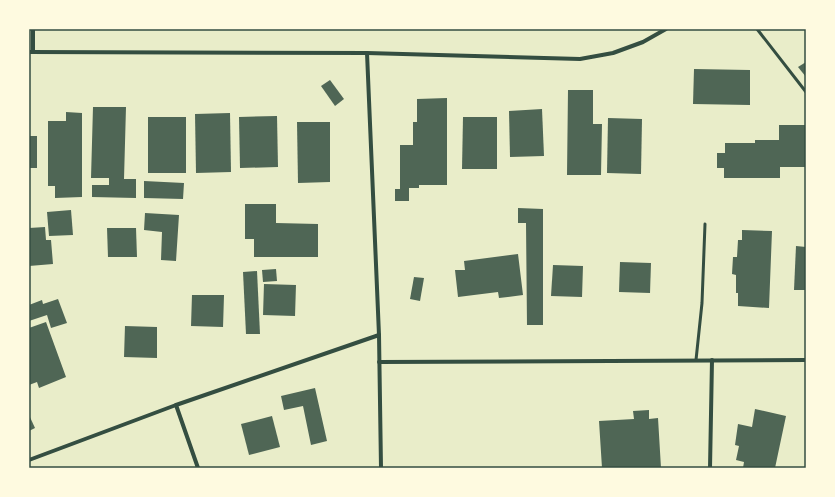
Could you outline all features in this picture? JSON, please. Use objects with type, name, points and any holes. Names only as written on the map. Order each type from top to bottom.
[{"type":"street","points":[[33,29],[31,52],[366,53],[580,59],[613,53],[643,42],[666,29]]},
{"type":"street","points":[[366,53],[379,362],[381,468]]},
{"type":"street","points":[[29,460],[176,405],[328,351],[378,335]]},
{"type":"street","points":[[710,468],[712,360]]},
{"type":"street","points":[[379,362],[806,360]]},
{"type":"street","points":[[176,405],[198,468]]},
{"type":"lane","points":[[757,29],[806,92]]},
{"type":"lane","points":[[696,360],[702,303],[705,224]]},
{"type":"building","points":[[806,62],[806,77],[798,67]]},
{"type":"building","points":[[694,69],[750,70],[750,105],[693,104]]},
{"type":"building","points":[[330,80],[344,99],[335,106],[321,86]]},
{"type":"building","points":[[568,90],[593,90],[593,124],[602,124],[601,175],[567,175]]},
{"type":"building","points":[[447,98],[447,185],[419,185],[419,188],[409,188],[409,201],[395,201],[395,189],[400,189],[400,145],[413,145],[413,122],[417,122],[417,99]]},
{"type":"building","points":[[93,107],[126,107],[124,179],[136,179],[136,198],[92,197],[92,185],[109,185],[109,178],[91,178]]},
{"type":"building","points":[[542,109],[544,156],[510,157],[509,111]]},
{"type":"building","points":[[66,112],[82,113],[82,197],[55,198],[55,186],[48,186],[48,121],[66,121]]},
{"type":"building","points":[[230,113],[231,172],[196,173],[195,114]]},
{"type":"building","points":[[277,116],[278,167],[240,168],[239,117]]},
{"type":"building","points":[[148,117],[186,117],[186,173],[148,173]]},
{"type":"building","points":[[463,117],[497,117],[497,169],[462,169]]},
{"type":"building","points":[[608,118],[642,119],[641,174],[607,173]]},
{"type":"building","points":[[297,122],[330,122],[330,182],[298,183]]},
{"type":"building","points":[[779,125],[806,125],[806,167],[780,167],[780,178],[724,178],[724,168],[717,168],[717,153],[725,153],[725,143],[755,143],[755,140],[779,140]]},
{"type":"building","points":[[29,136],[37,136],[37,168],[29,168]]},
{"type":"building","points":[[144,181],[184,183],[183,199],[144,198]]},
{"type":"building","points":[[245,204],[276,204],[276,223],[318,224],[318,257],[254,257],[254,239],[245,239]]},
{"type":"building","points":[[518,208],[543,209],[543,325],[527,325],[526,223],[518,223]]},
{"type":"building","points":[[71,210],[73,235],[49,236],[47,212]]},
{"type":"building","points":[[145,213],[179,215],[176,261],[161,260],[162,232],[144,230]]},
{"type":"building","points":[[45,227],[46,240],[51,240],[53,264],[29,266],[29,228]]},
{"type":"building","points":[[107,228],[136,228],[137,257],[108,257]]},
{"type":"building","points":[[742,230],[772,231],[769,308],[738,306],[736,275],[732,274],[733,257],[737,257],[738,240],[742,240]]},
{"type":"building","points":[[796,246],[806,247],[806,290],[794,290]]},
{"type":"building","points":[[518,254],[523,295],[499,298],[498,292],[458,297],[455,270],[465,270],[464,261]]},
{"type":"building","points":[[620,262],[651,263],[650,293],[619,292]]},
{"type":"building","points":[[553,265],[583,266],[582,297],[551,296]]},
{"type":"building","points":[[276,269],[277,281],[263,282],[262,270]]},
{"type":"building","points":[[257,271],[260,334],[246,334],[243,272]]},
{"type":"building","points":[[414,277],[424,278],[420,301],[410,299]]},
{"type":"building","points":[[264,284],[296,285],[295,316],[263,315]]},
{"type":"building","points":[[192,295],[224,295],[223,327],[191,326]]},
{"type":"building","points":[[58,299],[67,323],[51,328],[47,315],[29,321],[29,305],[42,300],[43,304]]},
{"type":"building","points":[[46,322],[66,377],[39,388],[37,382],[29,385],[29,328]]},
{"type":"building","points":[[125,326],[157,327],[157,358],[124,357]]},
{"type":"building","points":[[315,388],[327,441],[311,445],[303,406],[284,410],[281,396]]},
{"type":"building","points":[[755,409],[786,416],[775,468],[743,468],[744,462],[736,460],[739,446],[735,445],[738,424],[752,427]]},
{"type":"building","points":[[649,410],[649,419],[658,418],[661,468],[602,468],[599,421],[634,419],[633,411]]},
{"type":"building","points":[[29,415],[35,428],[29,431]]},
{"type":"building","points":[[272,416],[280,447],[249,455],[241,424]]}]
